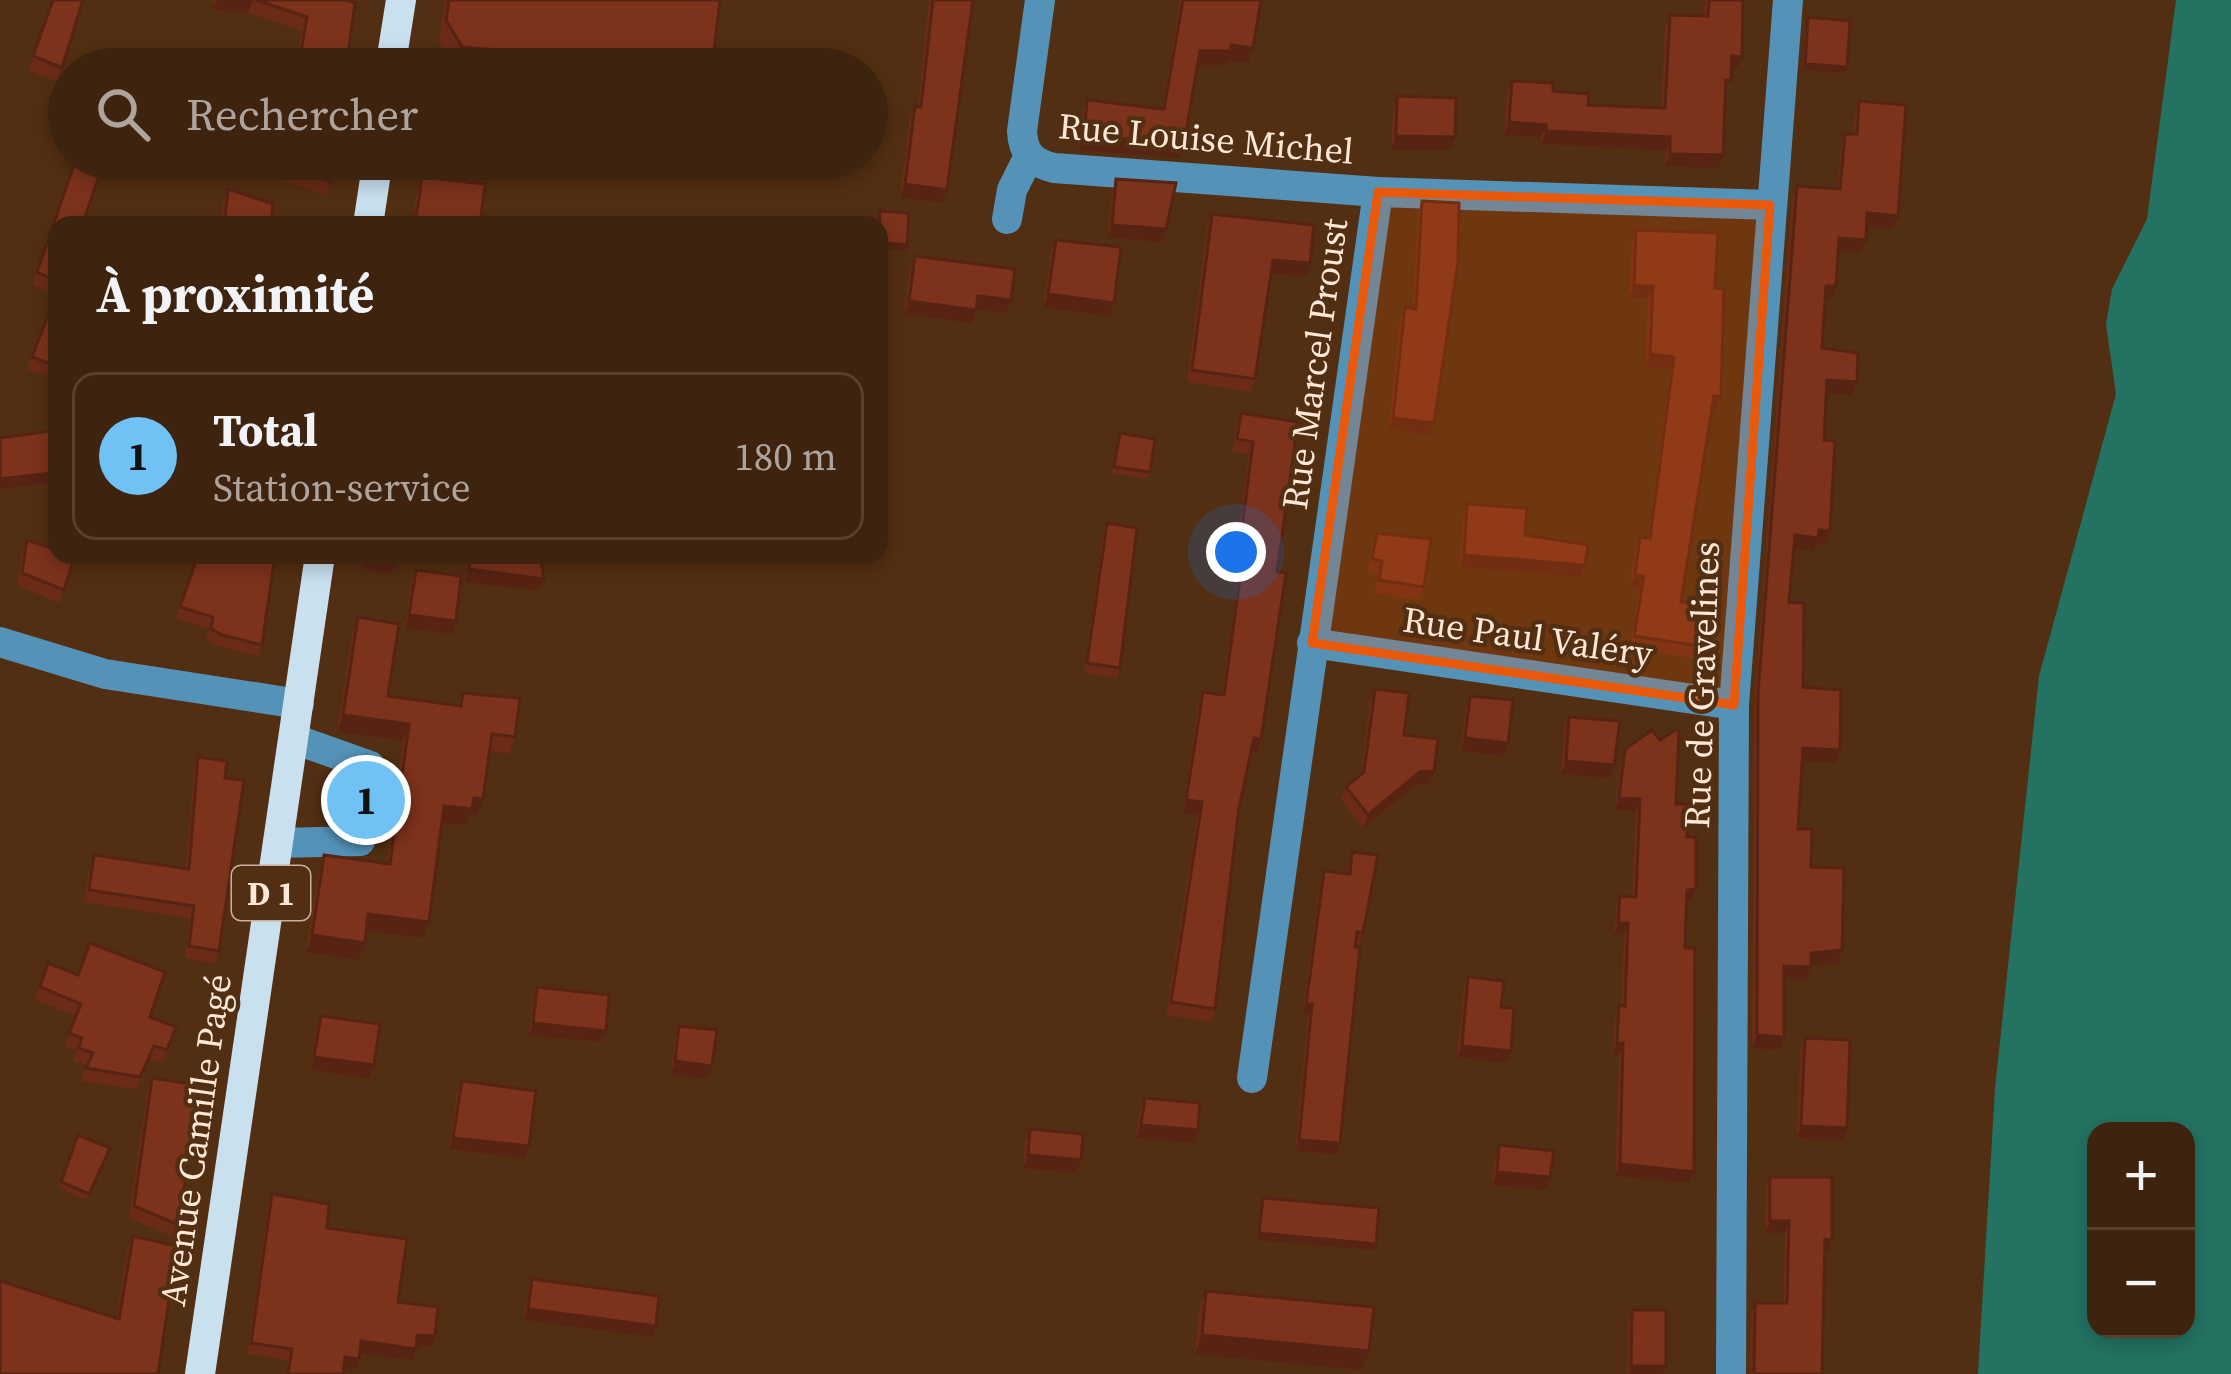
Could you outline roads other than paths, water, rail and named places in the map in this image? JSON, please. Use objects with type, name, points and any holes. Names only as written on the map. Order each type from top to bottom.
[{"type":"main road","points":[[394,48],[400,0]]},
{"type":"main road","points":[[369,216],[374,180]]},
{"type":"main road","name":"D 1","points":[[299,704],[319,564]]},
{"type":"main road","name":"Avenue Camille Pagé","points":[[200,1374],[299,704]]},
{"type":"street","name":"Rue Louise Michel","points":[[1006,219],[1012,190],[1029,156],[1022,131],[1040,0]]},
{"type":"street","name":"Rue de Gravelines","points":[[1731,1374],[1734,705],[1788,0]]},
{"type":"street","name":"Rue Louise Michel","points":[[1029,156],[1054,168],[1378,192]]},
{"type":"street","name":"Rue Marcel Proust","points":[[1252,1078],[1378,192],[1770,205]]},
{"type":"street","points":[[0,642],[105,674],[299,704]]},
{"type":"street","name":"Rue Paul Valéry","points":[[1312,644],[1734,705]]},
{"type":"street","points":[[278,843],[360,841],[370,766],[294,740]]},
{"type":"water","points":[[2176,0],[2231,0],[2231,1374],[1978,1374],[1995,1088],[2039,676],[2116,394],[2106,324],[2112,289],[2147,219]]},
{"type":"place","name":"Total","points":[[366,800]]}]
